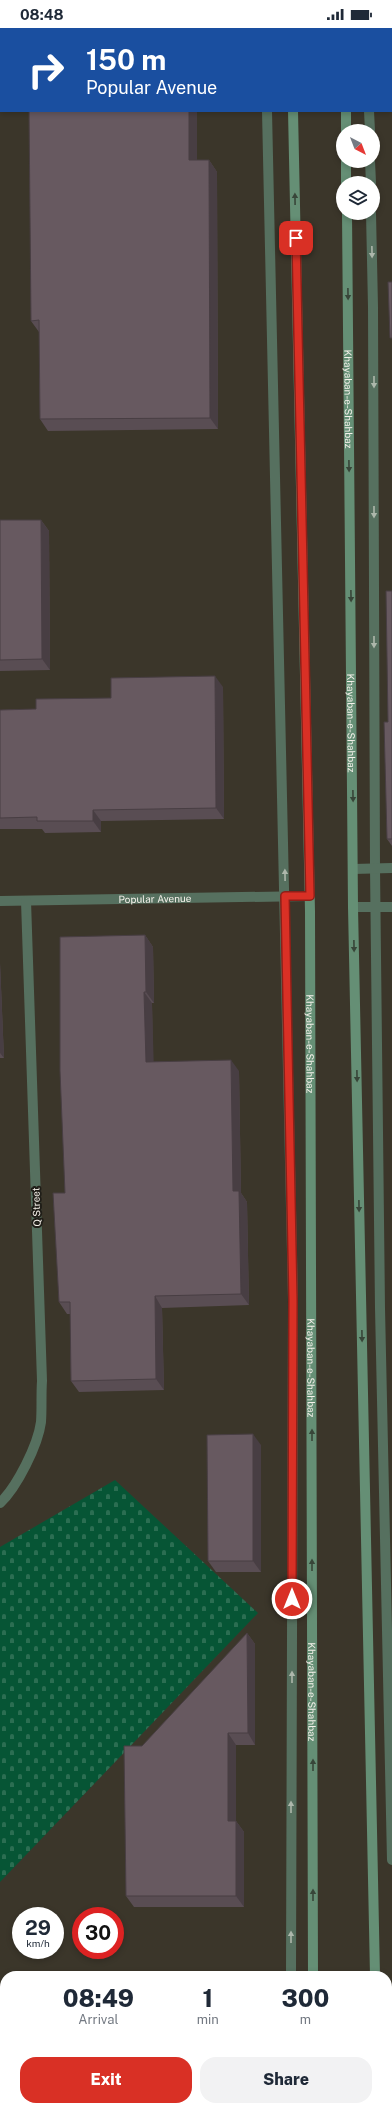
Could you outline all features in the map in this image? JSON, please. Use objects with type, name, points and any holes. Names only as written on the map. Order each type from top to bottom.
[{"type":"main road","name":"Khayaban-e-Shahbaz","points":[[293,112],[310,896],[313,1971]]},
{"type":"main road","points":[[346,112],[346,124]]},
{"type":"main road","name":"Khayaban-e-Shahbaz","points":[[347,220],[353,907],[375,1971]]},
{"type":"street","points":[[267,112],[293,1300],[290,1971]]},
{"type":"street","points":[[369,112],[370,124]]},
{"type":"street","points":[[371,220],[374,322],[375,868],[380,1308],[392,1860]]},
{"type":"street","points":[[353,869],[392,868]]},
{"type":"street","name":"Popular Avenue","points":[[0,901],[310,896]]},
{"type":"street","name":"Q Street","points":[[0,1503],[8,1495],[29,1460],[40,1423],[41,1374],[26,901]]},
{"type":"street","points":[[353,907],[392,907]]},
{"type":"green space","points":[[115,1480],[258,1613],[0,1882],[0,1547]]},
{"type":"building","points":[[29,112],[189,112],[189,160],[209,160],[210,418],[40,419],[39,320],[31,321]]},
{"type":"building","points":[[388,282],[392,282],[392,338],[390,338]]},
{"type":"building","points":[[0,520],[41,520],[42,659],[0,660]]},
{"type":"building","points":[[386,591],[392,591],[392,839],[387,839],[384,722],[388,722]]},
{"type":"building","points":[[215,676],[216,808],[93,810],[93,821],[37,821],[37,817],[0,818],[0,710],[36,709],[36,699],[111,698],[111,678]]},
{"type":"building","points":[[145,935],[146,992],[144,992],[146,1062],[231,1060],[233,1191],[239,1191],[241,1294],[155,1296],[156,1379],[71,1381],[70,1302],[59,1302],[53,1193],[65,1193],[60,1071],[60,937]]},
{"type":"building","points":[[253,1434],[253,1561],[208,1561],[207,1435]]},
{"type":"building","points":[[247,1633],[248,1733],[228,1733],[228,1821],[236,1821],[236,1896],[126,1896],[124,1746],[142,1746]]},
{"type":"route","points":[[292,1599],[293,1300],[285,896],[310,896],[296,238]]}]
